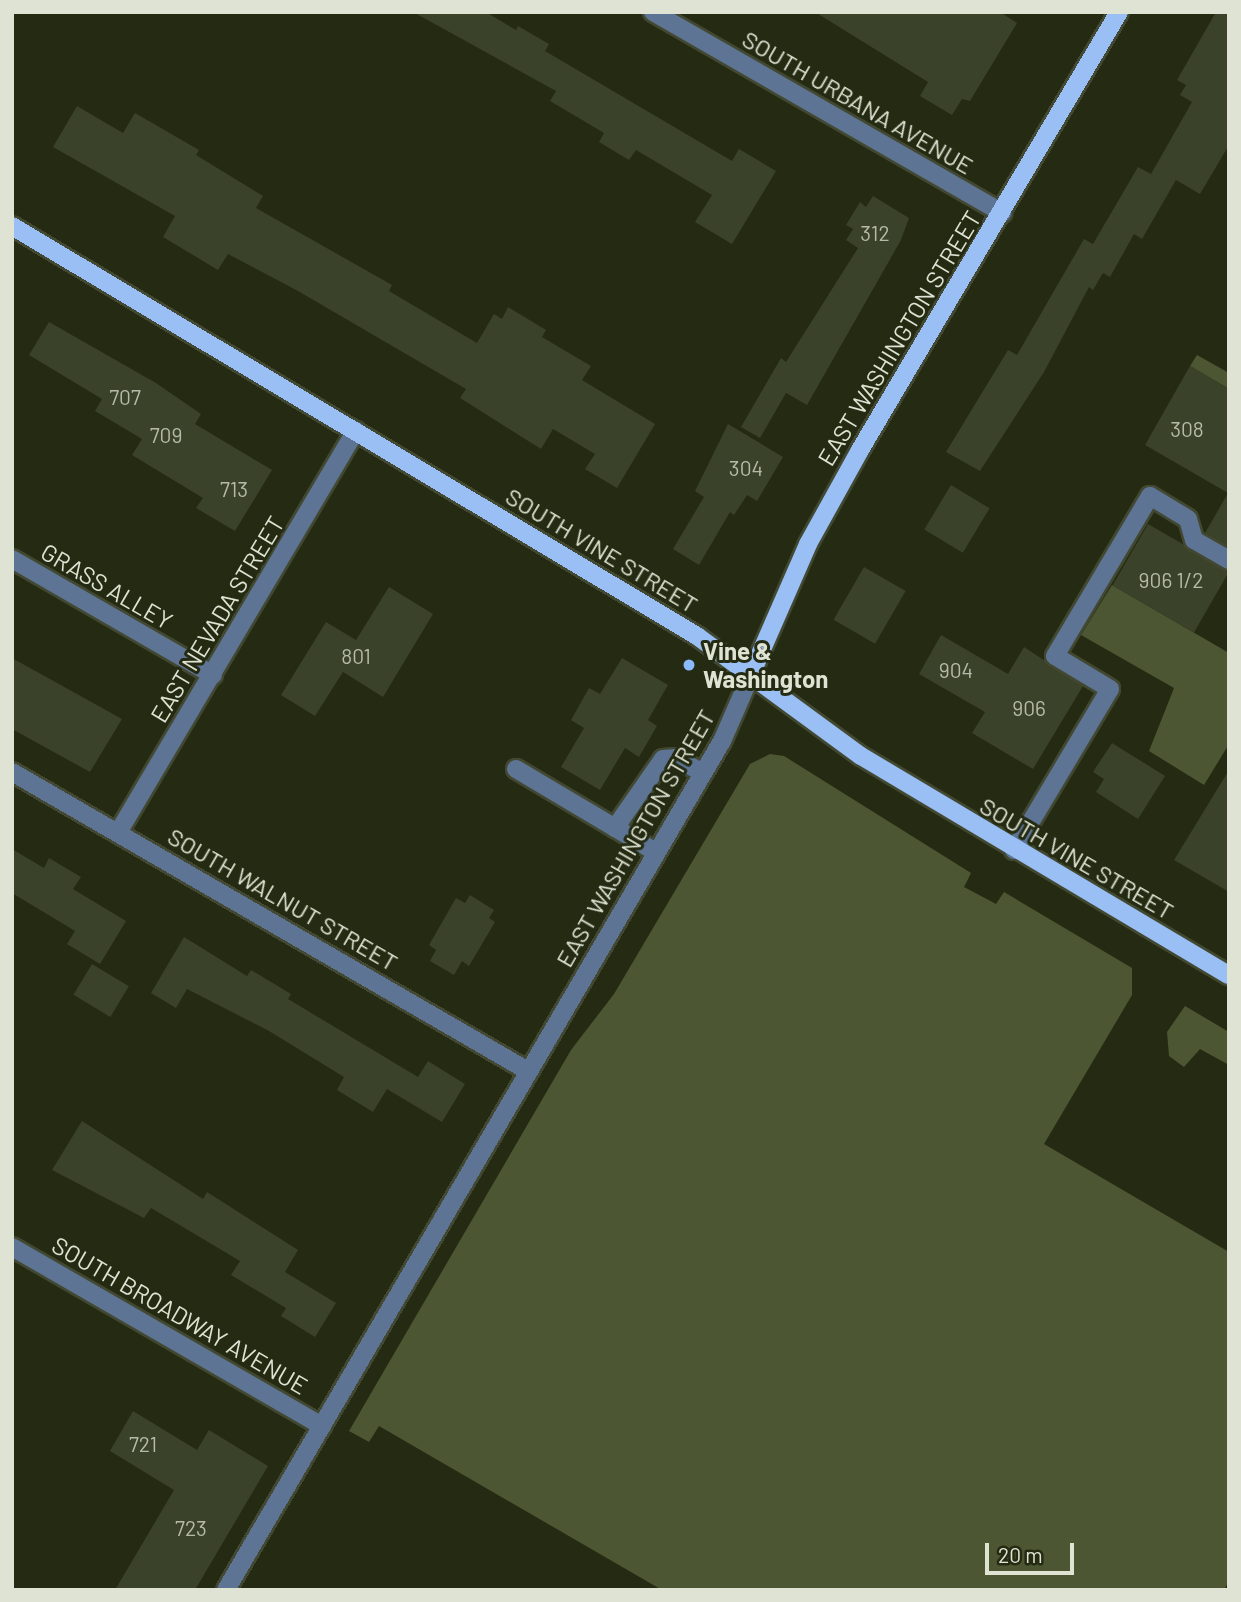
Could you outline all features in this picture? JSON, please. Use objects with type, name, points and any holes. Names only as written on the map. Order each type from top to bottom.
[{"type":"main road","name":"EAST WASHINGTON STREET","points":[[750,677],[808,544],[1119,12]]},
{"type":"main road","name":"SOUTH VINE STREET","points":[[12,226],[697,636],[861,757],[1229,975]]},
{"type":"street","name":"SOUTH URBANA AVENUE","points":[[653,12],[1002,213]]},
{"type":"street","name":"EAST NEVADA STREET","points":[[119,831],[356,431]]},
{"type":"street","points":[[1014,850],[1110,689],[1055,656],[1150,496],[1188,520],[1194,540],[1229,560]]},
{"type":"street","name":"GRASS ALLEY","points":[[12,559],[213,676]]},
{"type":"street","name":"EAST WASHINGTON STREET","points":[[226,1590],[703,773],[750,677]]},
{"type":"street","points":[[615,828],[663,759],[676,758],[703,773]]},
{"type":"street","points":[[516,769],[656,852]]},
{"type":"street","name":"SOUTH WALNUT STREET","points":[[12,772],[119,831],[528,1071]]},
{"type":"street","name":"SOUTH BROADWAY AVENUE","points":[[12,1247],[322,1426]]},
{"type":"green space","points":[[1197,355],[1229,373],[1229,389],[1190,366]]},
{"type":"green space","points":[[1112,585],[1229,653],[1229,744],[1204,785],[1149,751],[1174,688],[1081,635]]},
{"type":"green space","points":[[770,754],[784,756],[971,873],[964,887],[996,904],[1004,892],[1132,968],[1132,995],[1044,1144],[1229,1252],[1229,1581],[1224,1590],[662,1590],[379,1426],[369,1442],[349,1431],[571,1050],[614,994],[750,764]]},
{"type":"green space","points":[[1185,1006],[1229,1032],[1229,1065],[1200,1049],[1184,1067],[1169,1056],[1167,1032]]},
{"type":"building","points":[[413,12],[486,12],[516,30],[518,26],[549,44],[545,51],[732,161],[739,149],[776,171],[732,244],[695,222],[712,195],[636,150],[629,160],[599,142],[604,133],[550,101],[556,91]]},
{"type":"building","points":[[815,12],[1000,12],[1017,23],[970,101],[962,99],[952,115],[920,96],[928,82]]},
{"type":"building","points":[[1216,12],[1229,12],[1229,145],[1200,194],[1176,180],[1142,239],[1134,234],[1110,277],[1103,273],[1093,290],[1089,287],[1044,372],[980,471],[946,452],[1008,350],[1017,355],[1084,239],[1093,244],[1138,167],[1151,174],[1192,102],[1180,95],[1186,85],[1177,80]]},
{"type":"building","points":[[77,106],[123,133],[135,113],[199,150],[196,155],[263,196],[256,208],[392,285],[389,291],[477,343],[494,314],[502,319],[508,307],[546,330],[542,337],[591,366],[582,380],[655,424],[617,488],[585,469],[595,454],[553,429],[541,449],[460,398],[466,389],[298,291],[228,254],[218,270],[163,237],[175,216],[53,147]]},
{"type":"building","points":[[873,196],[909,218],[901,240],[807,405],[786,393],[760,438],[741,427],[781,358],[786,362],[858,248],[846,240],[853,229],[846,225],[860,202],[866,207]]},
{"type":"building","points":[[49,322],[156,383],[201,414],[195,424],[272,470],[235,531],[196,508],[203,498],[132,455],[142,439],[95,411],[102,399],[29,355]]},
{"type":"building","points":[[1190,366],[1229,389],[1229,547],[1205,533],[1228,493],[1145,445]]},
{"type":"building","points":[[728,424],[783,457],[757,501],[747,495],[734,515],[730,512],[699,565],[673,549],[704,497],[695,491]]},
{"type":"building","points":[[951,485],[990,508],[963,553],[924,530]]},
{"type":"building","points":[[1148,524],[1229,571],[1194,632],[1112,585]]},
{"type":"building","points":[[864,567],[906,591],[875,644],[834,620]]},
{"type":"building","points":[[389,587],[433,614],[383,697],[343,672],[315,716],[281,695],[326,622],[356,640]]},
{"type":"building","points":[[941,635],[1008,674],[1024,647],[1083,686],[1033,769],[972,733],[985,712],[919,674]]},
{"type":"building","points":[[12,658],[122,719],[90,772],[12,729]]},
{"type":"building","points":[[622,658],[668,685],[648,720],[657,726],[639,757],[625,748],[600,790],[561,767],[584,728],[571,720],[589,688],[600,694]]},
{"type":"building","points":[[1112,743],[1165,776],[1138,819],[1096,792],[1104,779],[1093,772]]},
{"type":"building","points":[[1229,770],[1229,892],[1174,860]]},
{"type":"building","points":[[12,849],[44,868],[49,858],[81,877],[73,889],[126,921],[100,964],[67,944],[75,931],[12,893]]},
{"type":"building","points":[[470,895],[494,910],[489,918],[495,922],[469,966],[462,961],[454,975],[430,961],[436,950],[429,945],[456,898],[465,903]]},
{"type":"building","points":[[184,937],[247,976],[251,970],[291,994],[288,999],[418,1077],[428,1061],[465,1084],[442,1122],[387,1089],[373,1112],[337,1090],[344,1077],[269,1031],[187,989],[176,1008],[151,993]]},
{"type":"building","points":[[92,964],[129,986],[110,1017],[73,995]]},
{"type":"building","points":[[82,1121],[203,1199],[207,1192],[298,1250],[285,1272],[336,1303],[315,1337],[281,1316],[286,1308],[231,1275],[240,1261],[151,1208],[144,1218],[52,1170]]},
{"type":"building","points":[[133,1411],[197,1450],[209,1430],[268,1466],[195,1590],[115,1590],[174,1490],[110,1451]]},
{"type":"place","name":"Vine & Washington","points":[[689,665]]}]
